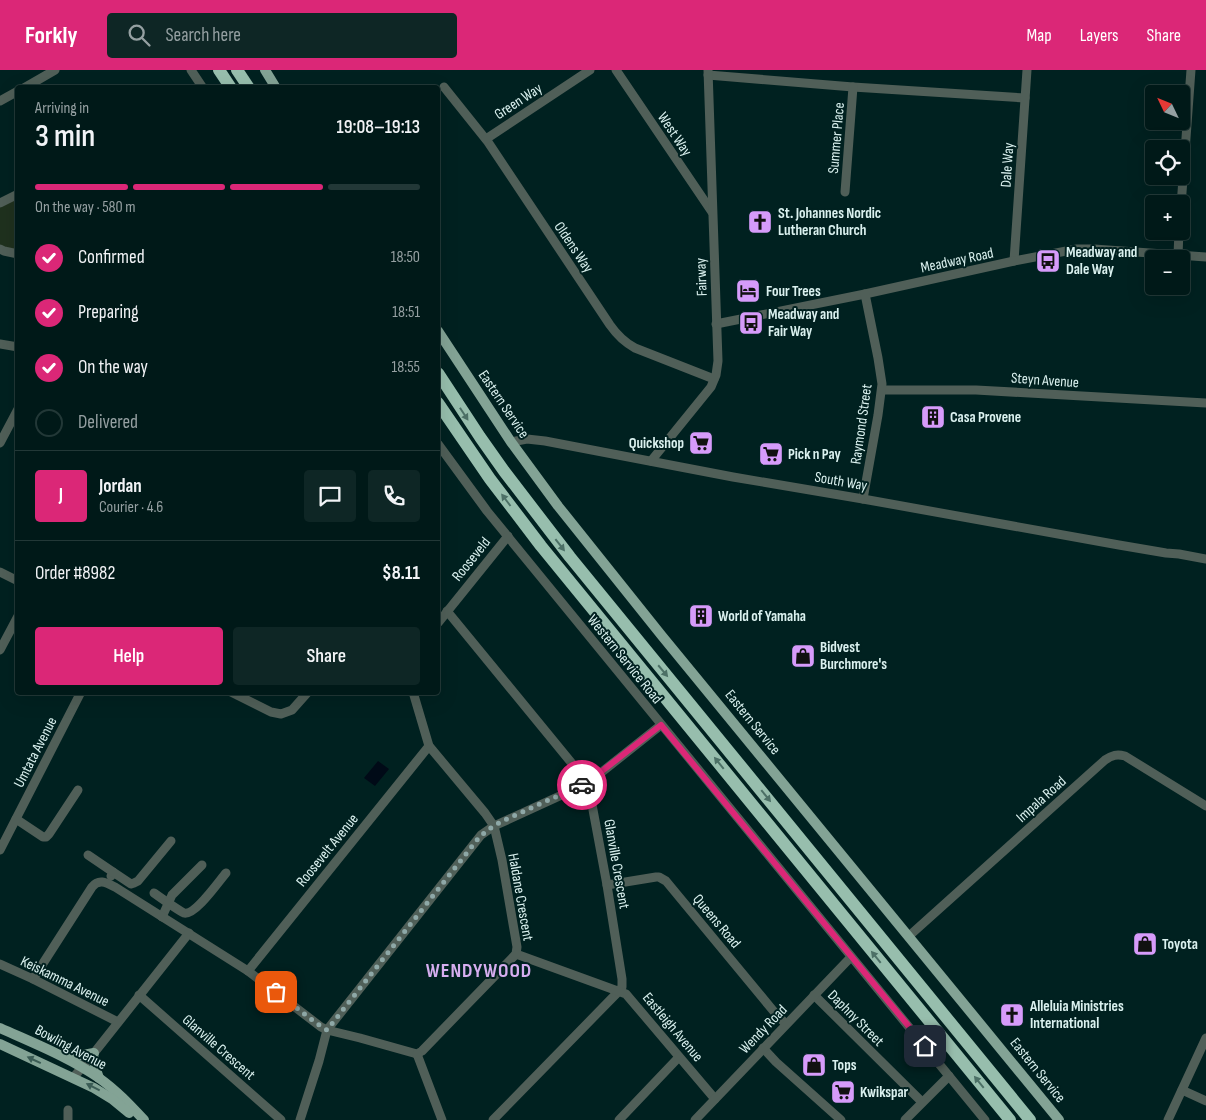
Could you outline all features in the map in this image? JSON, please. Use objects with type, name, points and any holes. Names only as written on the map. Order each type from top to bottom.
[{"type":"highway","points":[[219,70],[229,85]]},
{"type":"highway","points":[[237,70],[247,85]]},
{"type":"highway","points":[[440,376],[504,471],[570,557],[1030,1120]]},
{"type":"highway","points":[[440,406],[490,479],[541,546],[1010,1120]]},
{"type":"main road","points":[[265,70],[274,85]]},
{"type":"main road","name":"Eastern Service","points":[[440,334],[511,442],[558,506],[1059,1120]]},
{"type":"main road","name":"Bowling Avenue","points":[[0,1028],[54,1052],[82,1067],[119,1094],[144,1120]]},
{"type":"main road","name":"Bowling Avenue","points":[[0,1044],[104,1093],[137,1120]]},
{"type":"main road","points":[[54,1052],[78,1056],[94,1053],[95,1067],[99,1078]]},
{"type":"street","points":[[29,85],[56,70]]},
{"type":"street","points":[[191,70],[201,85]]},
{"type":"street","name":"Green Way","points":[[486,139],[590,70]]},
{"type":"street","name":"West Way","points":[[616,70],[712,212]]},
{"type":"street","name":"Dale Way","points":[[1014,262],[1028,70]]},
{"type":"street","points":[[1182,195],[1191,70]]},
{"type":"street","points":[[708,73],[853,87],[1025,98]]},
{"type":"street","name":"Fairway","points":[[651,461],[707,392],[714,379],[718,361],[708,73]]},
{"type":"street","name":"Oldens Way","points":[[444,87],[486,139],[619,337],[635,348],[714,379]]},
{"type":"street","name":"Summer Place","points":[[845,192],[853,87]]},
{"type":"street","points":[[0,100],[15,92]]},
{"type":"street","points":[[0,203],[15,196]]},
{"type":"street","points":[[0,249],[15,253]]},
{"type":"street","name":"Meadway Road","points":[[716,324],[1085,249],[1145,253]]},
{"type":"street","name":"Meadway Road","points":[[1190,256],[1206,257]]},
{"type":"street","name":"Raymond Street","points":[[863,499],[882,390],[882,375],[865,294]]},
{"type":"street","points":[[0,344],[15,346]]},
{"type":"street","name":"Steyn Avenue","points":[[882,390],[976,390],[1206,403]]},
{"type":"street","points":[[0,443],[15,415]]},
{"type":"street","name":"South Way","points":[[511,442],[534,439],[733,477],[1206,559]]},
{"type":"street","name":"Western Service Road","points":[[440,447],[508,536],[985,1120]]},
{"type":"street","name":"Rooseveld","points":[[440,620],[508,536]]},
{"type":"street","name":"South Way","points":[[1166,553],[1177,558],[1206,565]]},
{"type":"street","points":[[0,572],[15,580]]},
{"type":"street","name":"Glanville Crescent","points":[[447,611],[588,782],[622,979],[622,987],[619,991]]},
{"type":"street","points":[[0,650],[15,622]]},
{"type":"street","name":"Umtata Avenue","points":[[0,850],[79,695]]},
{"type":"street","points":[[237,695],[271,712],[281,714],[292,710],[305,695]]},
{"type":"street","name":"Haldane Crescent","points":[[414,695],[429,746],[494,826],[506,883],[516,954],[424,1050],[417,1054]]},
{"type":"street","points":[[300,1120],[327,1030],[485,831],[588,782],[661,725]]},
{"type":"street","name":"Roosevelt Avenue","points":[[248,971],[429,746]]},
{"type":"street","name":"Impala Road","points":[[909,936],[1105,760],[1112,756],[1125,756],[1206,806]]},
{"type":"street","points":[[16,819],[43,837],[46,837],[78,790]]},
{"type":"street","points":[[88,855],[131,884],[134,884],[171,841]]},
{"type":"street","points":[[162,917],[172,895],[202,865]]},
{"type":"street","points":[[34,979],[94,884],[103,882],[113,872]]},
{"type":"street","points":[[154,893],[186,913],[193,911],[226,873]]},
{"type":"street","name":"Queens Road","points":[[607,885],[656,876],[666,881],[786,1024]]},
{"type":"street","points":[[103,882],[248,971],[327,1030],[417,1054],[442,1120]]},
{"type":"street","points":[[73,1078],[188,933]]},
{"type":"street","name":"Eastleigh Avenue","points":[[516,954],[626,994],[715,1099]]},
{"type":"street","name":"Wendy Road","points":[[695,1120],[851,957]]},
{"type":"street","name":"Keiskamma Avenue","points":[[0,964],[34,979],[118,1022]]},
{"type":"street","points":[[493,1120],[619,991]]},
{"type":"street","name":"Glanville Crescent","points":[[139,995],[281,1120]]},
{"type":"street","name":"Daphny Street","points":[[814,995],[922,1102]]},
{"type":"street","points":[[1168,1120],[1206,1038]]},
{"type":"street","points":[[763,1048],[841,1120]]},
{"type":"street","points":[[619,1120],[679,1056]]},
{"type":"street","points":[[905,1120],[949,1076]]},
{"type":"street","points":[[1182,1090],[1206,1101]]},
{"type":"street","points":[[68,1110],[68,1120]]},
{"type":"green space","points":[[15,195],[15,251],[0,246],[0,203]]},
{"type":"shaded area","points":[[378,761],[389,769],[375,786],[364,778]]},
{"type":"way so far","points":[[276,992],[327,1030],[485,831],[515,815],[582,785]]},
{"type":"place","name":"St. Johannes Nordic Lutheran Church","points":[[760,222]]},
{"type":"place","name":"Meadway and Dale Way","points":[[1048,261]]},
{"type":"place","name":"Four Trees","points":[[748,291]]},
{"type":"place","name":"Meadway and Fair Way","points":[[751,323]]},
{"type":"place","name":"Casa Provene","points":[[933,417]]},
{"type":"place","name":"Quickshop","points":[[701,443]]},
{"type":"place","name":"Pick n Pay","points":[[771,454]]},
{"type":"place","name":"World of Yamaha","points":[[701,616]]},
{"type":"place","name":"Bidvest Burchmore's","points":[[803,656]]},
{"type":"place","name":"Toyota","points":[[1145,944]]},
{"type":"place","name":"Alleluia Ministries International","points":[[1012,1015]]},
{"type":"place","name":"Tops","points":[[814,1065]]},
{"type":"place","name":"Kwikspar","points":[[843,1092]]},
{"type":"district","name":"WENDYWOOD","points":[[479,970]]},
{"type":"route","points":[[582,785],[661,725],[925,1046]]}]
